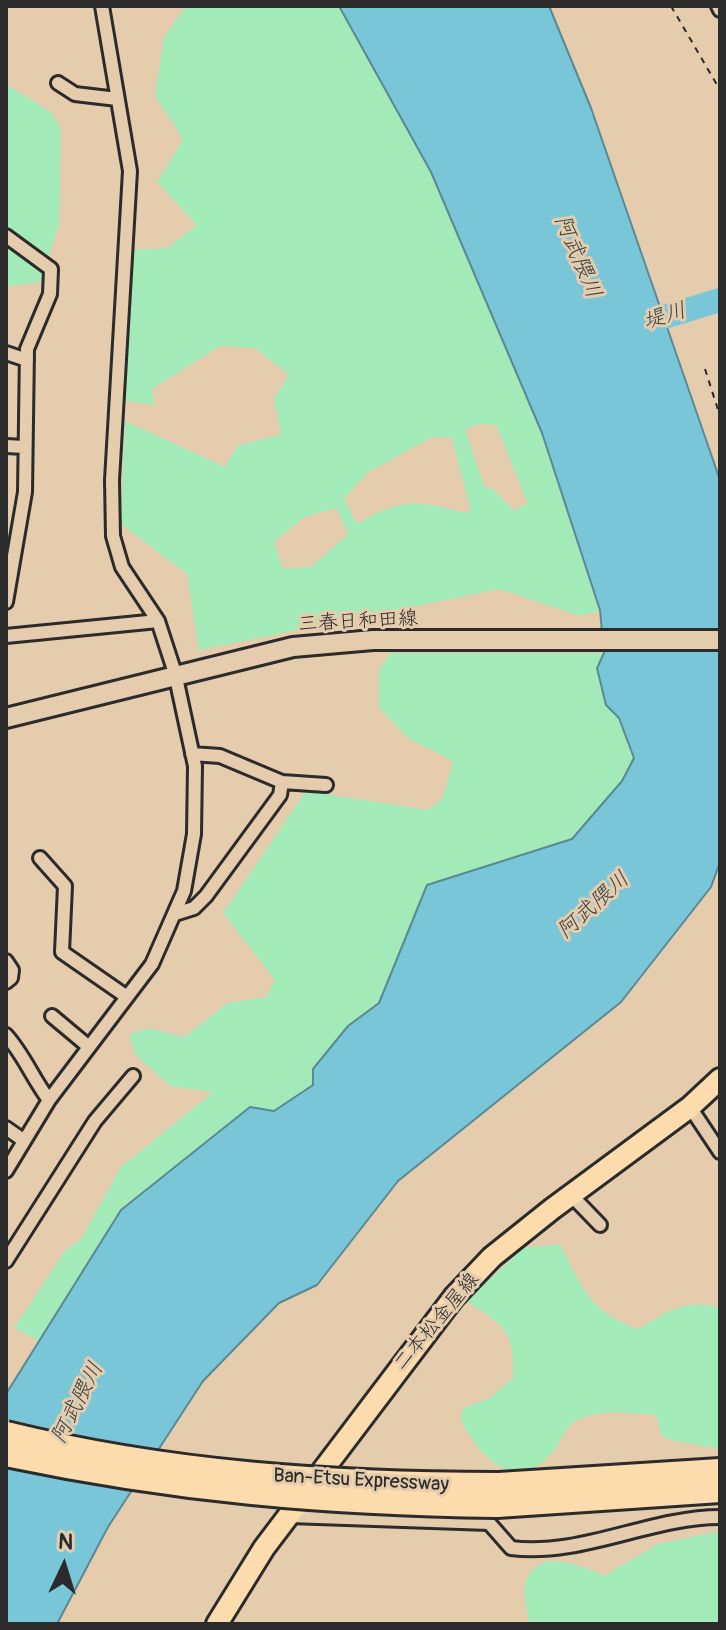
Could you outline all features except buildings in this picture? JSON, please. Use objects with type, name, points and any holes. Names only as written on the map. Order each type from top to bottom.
[{"type":"highway","name":"Ban-Etsu Expressway","points":[[6,1434],[137,1460],[245,1474],[498,1495],[720,1471]]},
{"type":"highway","name":"Ban-Etsu Expressway","points":[[6,1454],[132,1479],[332,1502],[720,1490]]},
{"type":"main road","name":"三春日和田線","points":[[6,718],[175,673],[293,647],[345,642],[720,640]]},
{"type":"main road","name":"二本松金屋線","points":[[217,1624],[242,1581],[360,1416],[454,1297],[492,1257],[690,1107],[720,1079]]},
{"type":"street","points":[[6,1171],[49,1100],[152,964],[175,914],[191,865],[197,796],[192,754],[175,673],[158,621],[122,567],[113,536],[112,480],[130,171],[102,6]]},
{"type":"street","points":[[58,83],[75,94],[117,99]]},
{"type":"street","points":[[6,236],[51,269],[50,294],[27,349],[25,492],[6,602]]},
{"type":"street","points":[[6,353],[27,360]]},
{"type":"street","points":[[6,446],[24,447]]},
{"type":"street","points":[[6,636],[158,621]]},
{"type":"street","points":[[192,754],[220,756],[282,782],[326,785]]},
{"type":"street","points":[[175,914],[194,908],[206,896],[280,795],[282,782]]},
{"type":"street","points":[[40,858],[65,886],[62,952],[127,997]]},
{"type":"street","points":[[6,961],[12,970],[6,982]]},
{"type":"street","points":[[52,1016],[89,1047]]},
{"type":"street","points":[[6,1035],[24,1056],[33,1078],[49,1100]]},
{"type":"street","points":[[6,1261],[95,1121],[133,1076]]},
{"type":"street","points":[[690,1107],[720,1152]]},
{"type":"street","points":[[6,1128],[23,1140]]},
{"type":"street","points":[[571,1195],[600,1225]]},
{"type":"street","points":[[289,1516],[472,1520],[489,1523],[511,1548],[535,1551],[680,1519],[720,1517]]},
{"type":"path","points":[[671,6],[720,90]]},
{"type":"path","points":[[705,369],[720,416]]},
{"type":"green space","points":[[186,6],[339,6],[431,172],[542,433],[600,610],[580,616],[500,589],[199,650],[187,574],[121,524],[125,421],[225,467],[237,446],[281,434],[274,399],[289,375],[255,348],[220,346],[152,389],[154,405],[125,401],[133,250],[167,248],[197,225],[157,182],[183,139],[155,96],[164,37]],"holes":[[[479,424],[496,425],[528,504],[513,510],[494,490],[484,486],[465,429]],[[432,437],[451,437],[471,510],[465,513],[410,504],[385,509],[357,524],[344,499],[367,473]],[[336,508],[348,534],[311,567],[283,569],[274,541],[305,517]]]},
{"type":"green space","points":[[6,84],[52,113],[61,129],[59,225],[40,282],[6,287]]},
{"type":"green space","points":[[390,653],[604,653],[597,668],[606,705],[619,718],[634,758],[622,781],[572,839],[427,885],[379,1004],[347,1026],[313,1069],[313,1085],[121,1210],[39,1341],[14,1328],[65,1251],[81,1239],[121,1167],[213,1092],[170,1086],[135,1054],[129,1035],[148,1028],[184,1037],[228,1003],[266,997],[275,980],[223,913],[306,791],[428,810],[443,798],[453,761],[408,738],[379,708],[379,670]]},
{"type":"green space","points":[[560,1244],[589,1297],[623,1323],[639,1329],[678,1308],[708,1305],[720,1308],[720,1449],[670,1440],[661,1435],[656,1415],[616,1412],[586,1416],[573,1423],[555,1449],[541,1463],[527,1470],[513,1471],[500,1467],[477,1447],[460,1418],[464,1408],[490,1398],[513,1378],[513,1362],[505,1331],[466,1301],[523,1248]]},
{"type":"green space","points":[[720,1531],[720,1624],[529,1624],[525,1586],[530,1573],[538,1566],[559,1562],[604,1576],[658,1544]]},
{"type":"water","name":"阿武隈川","points":[[339,6],[549,6],[591,108],[720,480],[720,862],[711,887],[621,1002],[398,1181],[317,1285],[279,1303],[203,1381],[108,1527],[57,1624],[6,1624],[6,1394],[121,1210],[250,1107],[274,1111],[313,1085],[313,1069],[348,1026],[379,1003],[427,885],[572,839],[622,781],[634,758],[619,718],[606,705],[597,668],[604,653],[600,610],[542,433],[431,172]]},
{"type":"waterway","name":"堤川","points":[[634,326],[720,300]]}]
